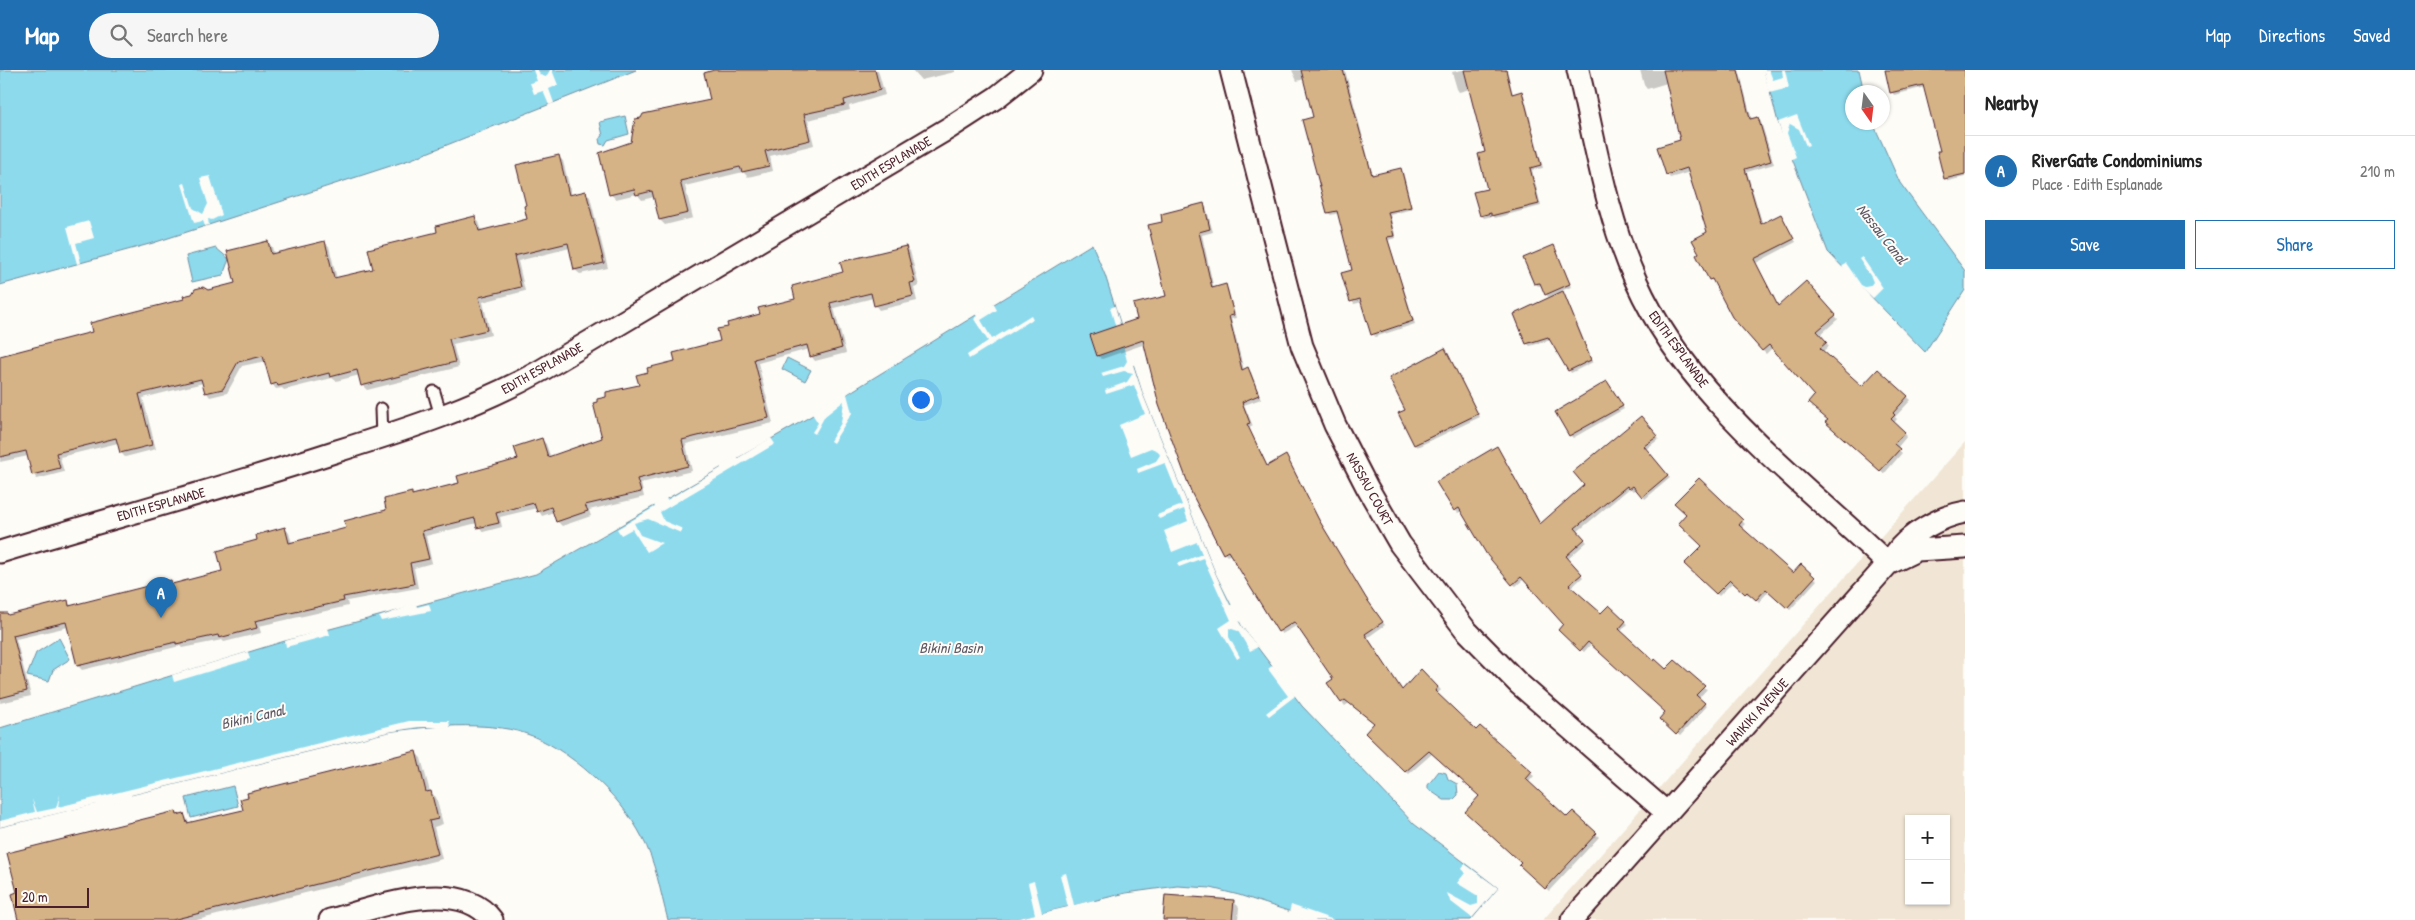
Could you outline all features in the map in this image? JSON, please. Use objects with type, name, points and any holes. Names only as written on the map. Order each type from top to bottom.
[{"type":"street","name":"EDITH ESPLANADE","points":[[0,552],[382,437],[485,398],[542,370],[949,128],[997,96],[1031,70]]},
{"type":"street","name":"NASSAU COURT","points":[[1231,70],[1302,346],[1331,417],[1367,487],[1411,559],[1465,629],[1518,683],[1667,812]]},
{"type":"street","name":"EDITH ESPLANADE","points":[[1578,70],[1614,217],[1635,280],[1660,328],[1717,400],[1761,447],[1888,564]]},
{"type":"street","points":[[1888,564],[1900,546],[1916,534],[1942,520],[1965,512]]},
{"type":"street","name":"WAIKIKI AVENUE","points":[[1572,920],[1888,564],[1917,550],[1965,547]]},
{"type":"street","points":[[330,920],[413,900],[448,896],[465,899],[479,906],[492,920]]},
{"type":"lane","points":[[434,392],[441,416]]},
{"type":"lane","points":[[382,409],[382,437]]},
{"type":"shaded area","points":[[1965,442],[1965,920],[1543,920],[1822,603]]},
{"type":"water","points":[[0,70],[636,70],[409,160],[153,243],[0,285]]},
{"type":"water","name":"Nassau Canal","points":[[1764,70],[1859,70],[1862,85],[1845,85],[1845,130],[1876,130],[1900,183],[1965,271],[1965,290],[1925,352],[1828,252],[1778,122]]},
{"type":"water","points":[[625,116],[629,134],[608,140],[605,145],[600,144],[599,139],[603,136],[600,122]]},
{"type":"water","name":"Bikini Basin","points":[[1092,244],[1105,275],[1143,395],[1216,575],[1242,627],[1302,706],[1414,824],[1498,888],[1471,920],[1316,920],[1211,888],[1177,886],[1126,893],[1013,920],[668,920],[647,847],[633,821],[621,805],[592,775],[558,749],[524,733],[493,727],[456,726],[388,732],[0,827],[0,728],[285,641],[536,574],[813,415]]},
{"type":"water","points":[[216,248],[229,259],[223,275],[192,282],[186,256]]},
{"type":"water","points":[[787,358],[811,370],[805,381],[782,369]]},
{"type":"water","points":[[59,638],[70,659],[53,670],[49,681],[27,676],[36,653]]},
{"type":"water","points":[[1439,771],[1446,773],[1448,779],[1457,784],[1458,795],[1453,800],[1444,800],[1428,789],[1428,785]]},
{"type":"water","points":[[233,786],[238,806],[191,818],[186,798]]},
{"type":"pier","points":[[533,70],[538,70],[540,75],[546,77],[550,70],[552,70],[558,85],[549,89],[554,103],[549,105],[543,91],[534,94],[530,83],[537,81]]},
{"type":"pier","points":[[1761,70],[1769,70],[1773,80],[1783,77],[1782,70],[1785,70],[1789,88],[1769,93],[1764,72]]},
{"type":"pier","points":[[1797,115],[1809,145],[1806,146],[1799,129],[1790,124],[1787,133],[1796,157],[1790,160],[1778,122]]},
{"type":"pier","points":[[210,176],[222,215],[212,220],[208,219],[209,225],[205,226],[203,221],[194,223],[182,184],[185,183],[193,208],[203,214],[208,204],[200,178]]},
{"type":"pier","points":[[89,221],[94,238],[76,243],[81,263],[77,264],[67,227]]},
{"type":"pier","points":[[1862,257],[1883,288],[1873,298],[1857,283],[1855,285],[1842,267],[1846,263],[1861,285],[1865,287],[1870,286],[1873,282],[1859,259]]},
{"type":"pier","points":[[993,303],[997,310],[981,320],[992,339],[1031,315],[1033,319],[969,359],[967,355],[988,341],[974,319],[978,316],[976,314]]},
{"type":"pier","points":[[1115,306],[1126,346],[1129,345],[1136,364],[1133,365],[1143,395],[1216,575],[1230,605],[1232,605],[1241,621],[1239,622],[1258,647],[1250,651],[1238,631],[1229,628],[1229,637],[1240,657],[1237,659],[1219,628],[1231,620],[1203,558],[1179,567],[1177,564],[1202,554],[1197,542],[1172,552],[1164,531],[1188,521],[1184,509],[1159,519],[1157,515],[1182,505],[1165,463],[1138,473],[1137,469],[1156,461],[1160,455],[1158,451],[1151,448],[1131,456],[1119,425],[1145,414],[1134,385],[1106,394],[1105,390],[1127,382],[1133,373],[1124,371],[1103,377],[1101,373],[1124,366],[1127,361],[1122,341],[1112,343],[1114,350],[1097,356],[1090,335],[1118,334],[1110,308]]},
{"type":"pier","points":[[856,385],[857,387],[847,394],[852,413],[833,443],[830,441],[841,423],[844,401],[825,416],[815,434],[812,432],[818,423],[811,412]]},
{"type":"pier","points":[[771,438],[775,444],[660,512],[664,521],[683,529],[681,533],[648,519],[634,523],[640,535],[662,543],[647,552],[632,529],[621,535],[617,529],[655,507],[654,505],[666,498],[667,500],[721,468],[721,466],[737,456],[738,458]]},
{"type":"pier","points":[[416,604],[417,607],[429,604],[431,611],[381,621],[379,617]]},
{"type":"pier","points":[[328,628],[330,635],[286,647],[285,641]]},
{"type":"pier","points":[[248,652],[250,659],[174,682],[172,675]]},
{"type":"pier","points":[[1272,666],[1276,670],[1278,669],[1295,696],[1269,716],[1266,713],[1288,696],[1268,669]]},
{"type":"pier","points":[[409,721],[449,721],[450,727],[418,727],[388,732],[131,795],[131,798],[0,827],[0,821],[35,812],[32,799],[37,812],[56,808],[60,794],[58,807]]},
{"type":"pier","points":[[1465,864],[1498,888],[1472,918],[1450,901],[1447,893],[1471,906],[1478,904],[1478,896],[1457,883],[1465,873],[1461,869]]},
{"type":"pier","points":[[1066,873],[1074,905],[1094,900],[1095,902],[1023,920],[1012,920],[1035,914],[1028,883],[1034,881],[1042,913],[1068,907],[1060,875]]},
{"type":"pier","points":[[1291,905],[1334,920],[1308,920],[1289,913]]},
{"type":"building","points":[[714,70],[875,70],[880,90],[844,100],[845,105],[804,114],[810,140],[765,151],[769,166],[742,172],[740,167],[680,181],[688,213],[659,220],[652,191],[636,195],[634,189],[609,195],[599,153],[631,142],[635,119],[641,118],[643,114],[710,100],[704,73]]},
{"type":"building","points":[[1301,70],[1343,70],[1372,175],[1401,168],[1411,207],[1388,212],[1394,236],[1387,237],[1413,321],[1371,335],[1360,299],[1350,302],[1341,273],[1352,270],[1337,211],[1327,213],[1302,120],[1313,117]]},
{"type":"building","points":[[1464,70],[1506,70],[1512,94],[1522,91],[1541,165],[1530,168],[1539,204],[1491,216],[1491,213],[1480,216],[1473,192],[1487,189],[1478,154],[1485,152]]},
{"type":"building","points":[[1663,70],[1738,70],[1750,119],[1758,117],[1771,161],[1745,169],[1761,224],[1781,214],[1794,239],[1754,259],[1778,306],[1806,281],[1836,315],[1817,331],[1827,342],[1820,348],[1862,386],[1878,369],[1908,396],[1893,413],[1895,415],[1891,419],[1905,432],[1894,444],[1900,449],[1880,471],[1825,422],[1828,420],[1808,403],[1814,396],[1769,345],[1762,351],[1732,317],[1712,279],[1709,280],[1696,255],[1699,253],[1692,240],[1707,232],[1687,168],[1666,175],[1657,147],[1680,140]]},
{"type":"building","points":[[1885,70],[1965,70],[1965,174],[1944,179],[1937,151],[1940,151],[1923,85],[1890,93],[1890,85],[1888,85]]},
{"type":"building","points":[[559,155],[569,195],[586,191],[604,263],[574,270],[568,243],[514,256],[521,287],[479,297],[487,330],[449,339],[455,362],[361,386],[357,370],[330,377],[329,373],[278,386],[277,383],[271,385],[263,356],[238,362],[223,389],[205,393],[201,379],[139,394],[152,445],[120,453],[116,438],[56,453],[60,468],[32,475],[26,451],[0,457],[0,356],[92,332],[90,323],[184,299],[183,296],[192,294],[195,289],[203,287],[208,290],[235,283],[227,251],[268,241],[271,254],[325,241],[334,278],[373,269],[368,249],[437,232],[436,226],[475,216],[479,231],[527,219],[524,206],[526,205],[516,165]]},
{"type":"building","points":[[1204,203],[1210,229],[1199,232],[1212,288],[1226,284],[1234,315],[1229,316],[1242,370],[1248,367],[1259,395],[1242,402],[1250,423],[1247,424],[1267,466],[1286,455],[1319,520],[1366,598],[1383,622],[1365,634],[1402,690],[1421,669],[1438,687],[1435,691],[1476,730],[1480,726],[1532,772],[1526,779],[1567,817],[1573,811],[1597,833],[1545,889],[1519,865],[1521,863],[1465,812],[1479,796],[1429,751],[1405,772],[1365,733],[1374,723],[1345,700],[1341,703],[1327,683],[1333,679],[1294,622],[1278,632],[1228,551],[1223,554],[1192,494],[1159,405],[1143,340],[1097,356],[1090,335],[1137,319],[1133,304],[1166,296],[1148,225],[1162,222],[1161,214]]},
{"type":"building","points":[[1554,245],[1570,284],[1545,295],[1540,283],[1534,284],[1523,258]]},
{"type":"building","points":[[906,246],[915,282],[910,283],[913,296],[874,306],[871,293],[830,303],[842,348],[810,357],[807,345],[754,359],[769,418],[682,440],[688,466],[637,479],[641,492],[585,505],[588,511],[556,522],[551,507],[537,512],[534,503],[496,513],[499,523],[477,528],[475,518],[422,531],[429,559],[410,563],[414,584],[343,597],[344,601],[255,621],[257,628],[219,638],[218,635],[176,644],[176,642],[77,666],[66,622],[13,635],[27,691],[0,698],[0,613],[7,613],[8,615],[68,600],[69,606],[171,580],[172,584],[222,571],[217,551],[257,540],[256,535],[285,527],[289,543],[346,528],[344,521],[386,510],[384,499],[412,492],[412,495],[459,483],[457,476],[518,459],[514,447],[542,438],[548,457],[602,438],[593,403],[597,402],[597,399],[606,397],[606,392],[639,385],[636,375],[648,372],[647,368],[675,361],[673,353],[720,341],[717,329],[728,327],[727,323],[760,314],[758,308],[795,299],[792,286],[843,272],[840,262]]},
{"type":"building","points":[[1563,291],[1591,360],[1568,371],[1548,337],[1526,344],[1514,314]]},
{"type":"building","points":[[1445,348],[1478,414],[1414,445],[1398,413],[1405,410],[1389,378]]},
{"type":"building","points":[[1607,381],[1623,406],[1569,436],[1555,412]]},
{"type":"building","points":[[1641,416],[1658,436],[1644,446],[1668,475],[1642,497],[1633,486],[1629,489],[1627,486],[1575,528],[1585,539],[1566,556],[1582,574],[1569,585],[1601,613],[1609,605],[1626,621],[1619,629],[1654,661],[1655,659],[1666,669],[1675,660],[1705,686],[1696,695],[1705,703],[1676,735],[1659,719],[1665,712],[1588,642],[1580,651],[1558,630],[1563,624],[1521,577],[1512,585],[1487,555],[1459,508],[1454,511],[1436,482],[1497,446],[1540,524],[1584,485],[1573,472]]},
{"type":"building","points":[[1699,478],[1743,520],[1739,525],[1793,573],[1801,564],[1815,577],[1787,608],[1766,589],[1756,600],[1747,592],[1745,594],[1730,580],[1716,594],[1684,564],[1702,546],[1678,523],[1686,514],[1674,503]]},
{"type":"building","points":[[416,751],[426,792],[431,791],[438,819],[429,821],[438,854],[172,920],[18,920],[12,894],[17,892],[7,853],[176,811],[177,815],[184,813],[187,823],[243,810],[240,799],[248,797],[247,793]]},
{"type":"building","points":[[1165,895],[1234,900],[1232,920],[1163,920]]},
{"type":"place","name":"RiverGate Condominiums","points":[[161,618]]},
{"type":"water label","name":"Bikini Canal","points":[[253,717]]}]
